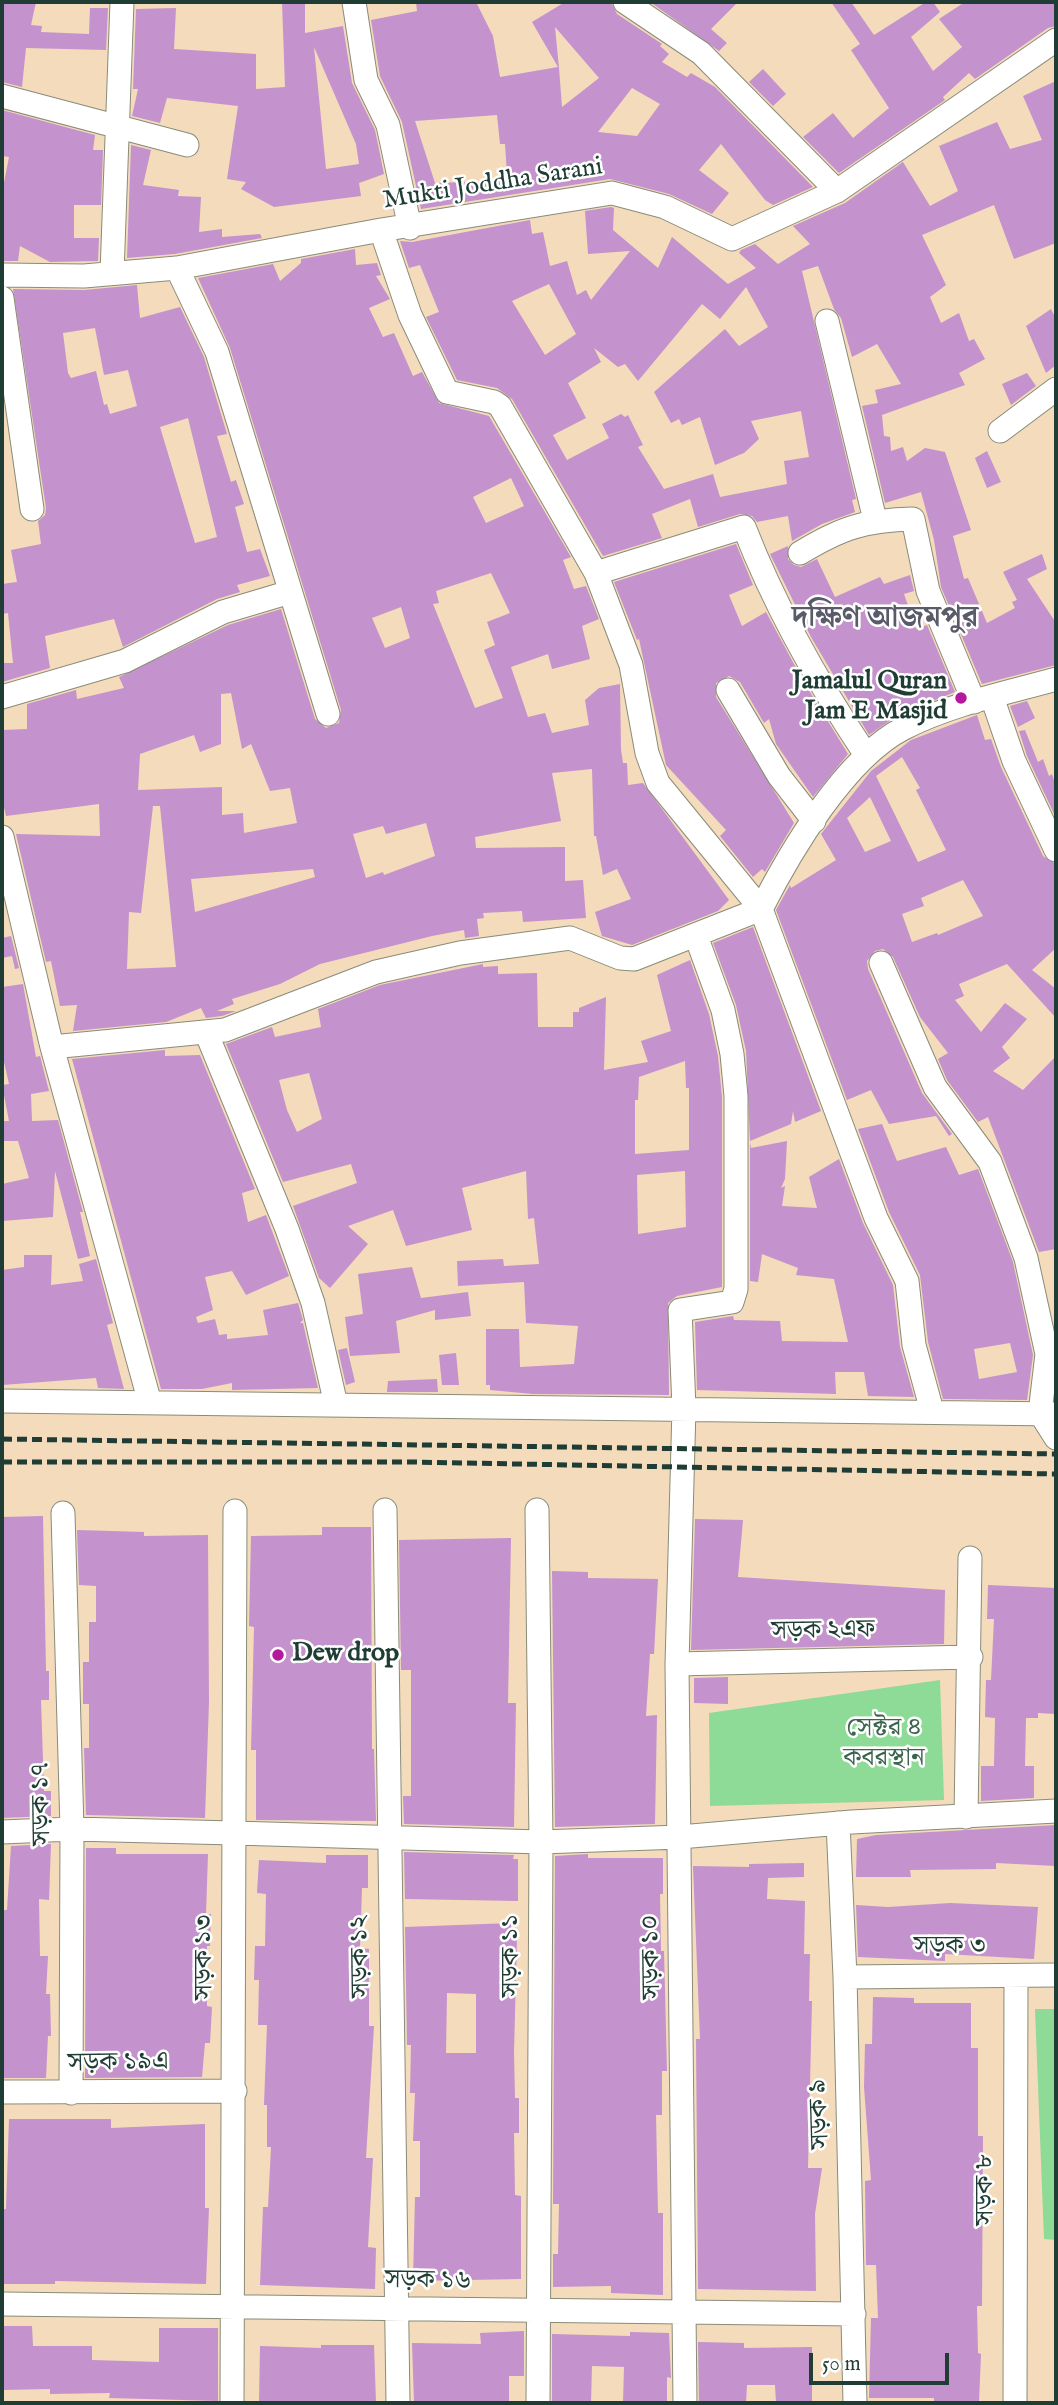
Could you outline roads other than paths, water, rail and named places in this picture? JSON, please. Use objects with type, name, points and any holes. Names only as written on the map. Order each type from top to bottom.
[{"type":"street","points":[[112,273],[122,2]]},
{"type":"street","points":[[354,2],[366,80],[388,125],[410,228]]},
{"type":"street","points":[[634,4],[701,54],[837,191]]},
{"type":"street","name":"Mukti Joddha Sarani","points":[[2,275],[112,273],[177,268],[381,230],[410,228],[612,193],[666,207],[732,239],[837,191],[1056,40]]},
{"type":"street","points":[[2,96],[187,145]]},
{"type":"street","points":[[381,230],[410,315],[447,392],[494,402],[500,406],[596,573],[631,665],[647,754],[658,783],[761,909],[876,1218],[907,1280],[914,1345],[932,1411]]},
{"type":"street","points":[[177,268],[217,352],[328,714]]},
{"type":"street","points":[[2,298],[32,509]]},
{"type":"street","points":[[827,321],[875,520]]},
{"type":"street","points":[[1000,431],[1056,389]]},
{"type":"street","points":[[800,553],[849,526],[875,520],[913,519],[928,591],[1056,850]]},
{"type":"street","points":[[596,573],[744,527],[776,603],[866,755]]},
{"type":"street","points":[[2,697],[125,661],[223,612],[290,592]]},
{"type":"street","points":[[52,1047],[225,1030],[376,972],[460,953],[570,938],[620,958],[634,959],[761,909],[787,858],[814,821],[866,755],[902,728],[983,699],[1056,679]]},
{"type":"street","points":[[728,690],[779,775],[814,821]]},
{"type":"street","points":[[2,837],[8,889],[150,1403]]},
{"type":"street","name":"সড়ক ১০","points":[[685,2403],[677,1664],[684,1408],[680,1310],[732,1302],[736,1289],[736,1096],[732,1054],[723,1010],[696,936]]},
{"type":"street","points":[[881,963],[935,1087],[990,1162],[1026,1258],[1046,1354],[1048,1413],[1056,1438]]},
{"type":"street","points":[[206,1032],[246,1125],[313,1303],[337,1405]]},
{"type":"street","points":[[2,1401],[1048,1413]]},
{"type":"street","name":"সড়ক ১২","points":[[385,1510],[387,1836],[398,2403]]},
{"type":"street","name":"সড়ক ১১","points":[[537,1510],[541,1842],[538,2403]]},
{"type":"street","name":"সড়ক ১৩","points":[[232,2403],[230,2307],[235,2091],[235,1511]]},
{"type":"street","name":"সড়ক ১৭","points":[[63,1513],[72,1829],[71,2093]]},
{"type":"street","points":[[966,1817],[971,1657],[970,1558]]},
{"type":"street","name":"সড়ক ২এফ","points":[[677,1664],[971,1657]]},
{"type":"street","points":[[2,1832],[72,1829],[541,1842],[680,1837],[838,1823],[1056,1811]]},
{"type":"street","name":"সড়ক ৯","points":[[838,1823],[845,1977],[855,2403]]},
{"type":"street","name":"সড়ক ৩","points":[[845,1977],[1056,1975]]},
{"type":"street","name":"সড়ক ৮","points":[[1015,2403],[1016,1976]]},
{"type":"street","name":"সড়ক ১৯এ","points":[[2,2092],[235,2091]]},
{"type":"street","name":"সড়ক ১৬","points":[[2,2304],[854,2314]]},
{"type":"railway","points":[[2,1439],[1056,1454]]},
{"type":"railway","points":[[2,1462],[411,1462],[1056,1474]]},
{"type":"place","name":"Jamalul Quran Jam E Masjid","points":[[961,698]]},
{"type":"place","name":"Dew drop","points":[[278,1655]]},
{"type":"district","name":"দক্ষিণ আজমপুর","points":[[885,620]]},
{"type":"park label","name":"সেক্টর ৪ কবরস্থান","points":[[884,1745]]}]
